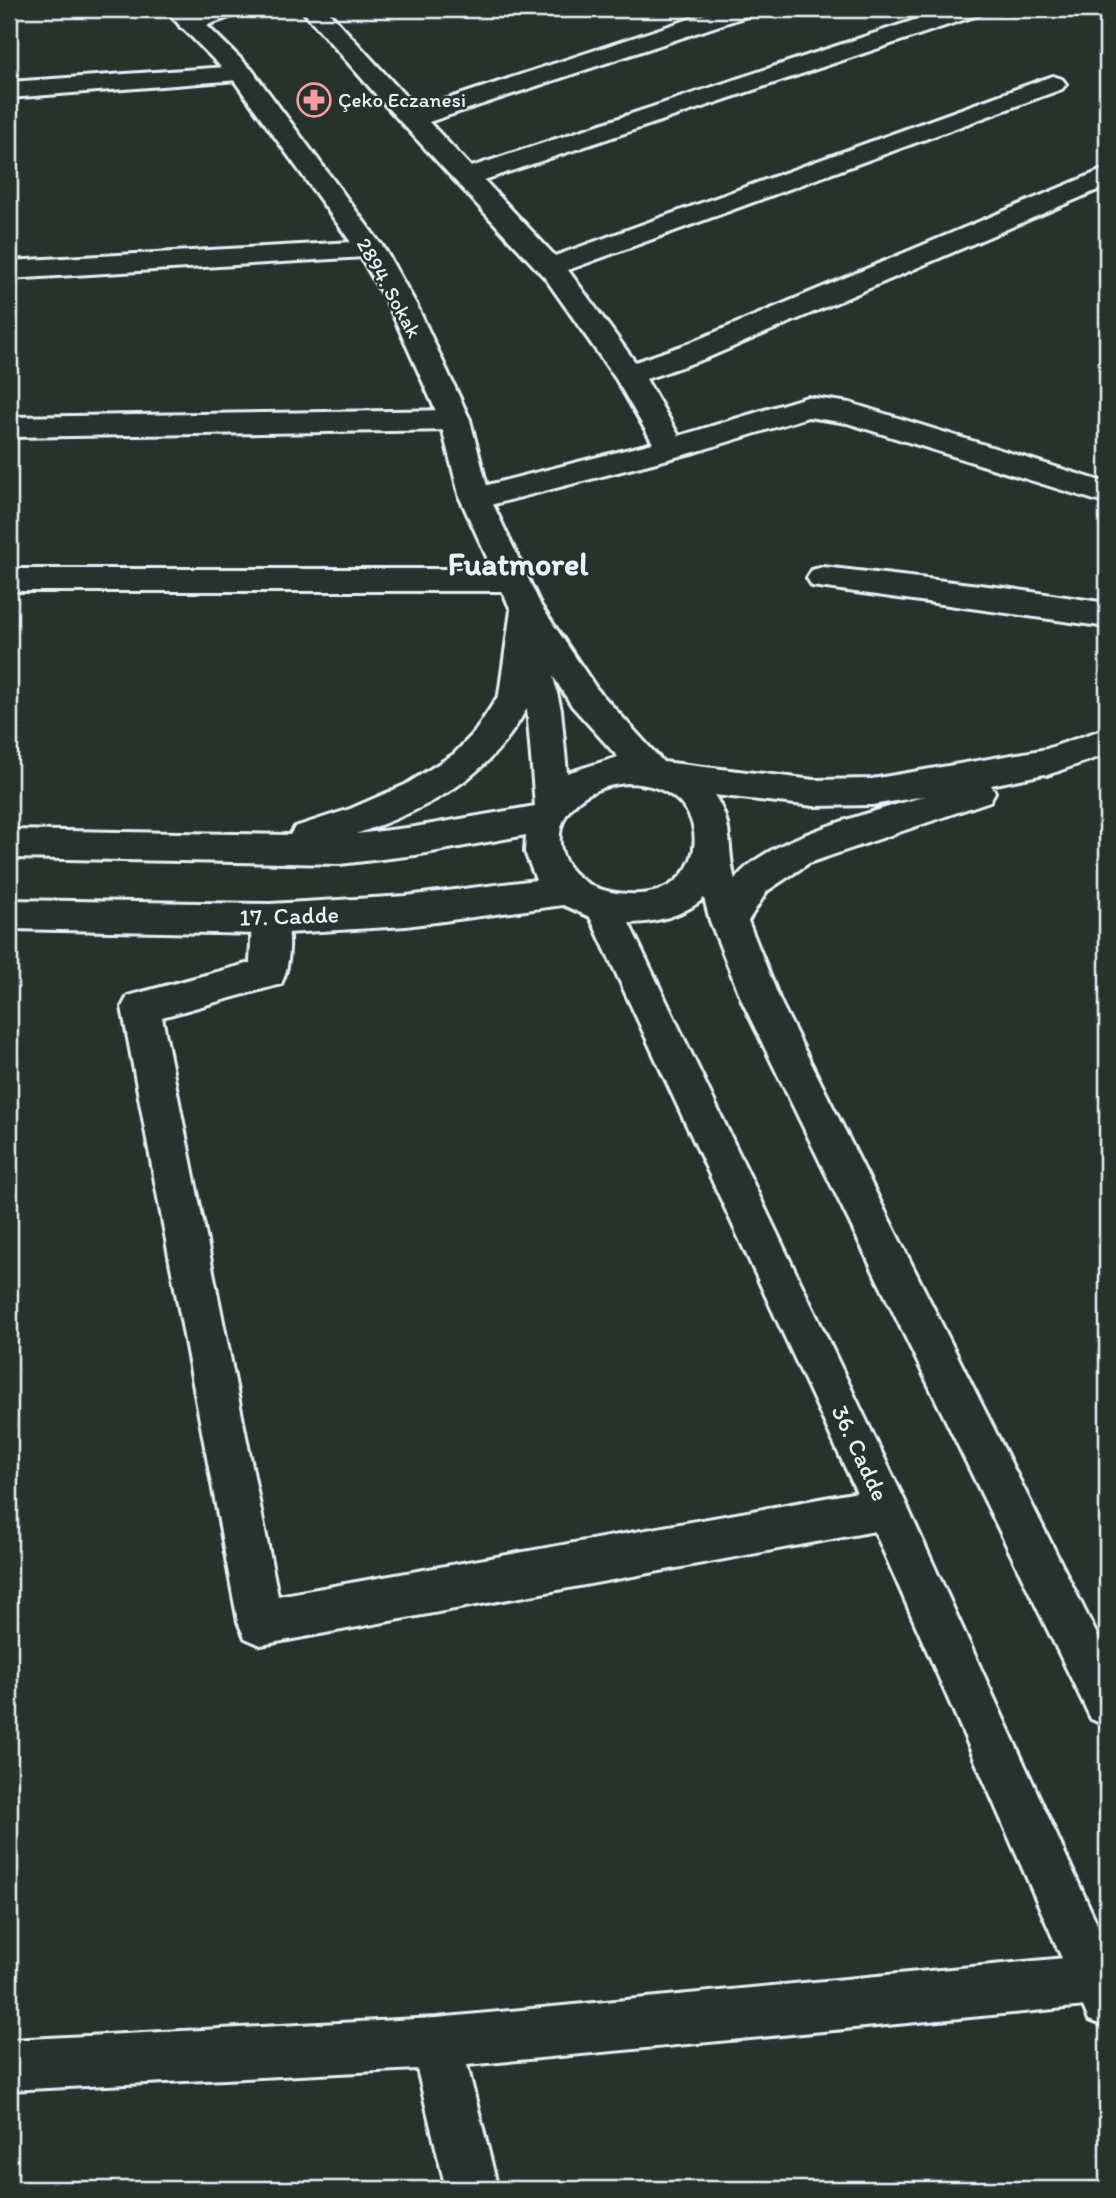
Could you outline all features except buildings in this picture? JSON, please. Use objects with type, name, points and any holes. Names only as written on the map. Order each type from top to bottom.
[{"type":"street","points":[[183,16],[229,9]]},
{"type":"street","points":[[313,9],[551,267],[629,375],[671,448]]},
{"type":"street","points":[[412,119],[744,9]]},
{"type":"street","points":[[467,177],[972,9]]},
{"type":"street","name":"2894. Sokak","points":[[183,16],[242,74],[371,250],[403,306],[455,420],[475,499],[527,610],[584,697],[663,776]]},
{"type":"street","points":[[9,90],[242,74]]},
{"type":"street","points":[[551,267],[1053,84]]},
{"type":"street","points":[[629,375],[722,341],[1107,176]]},
{"type":"street","points":[[9,270],[371,250]]},
{"type":"street","points":[[475,499],[671,448],[807,407],[850,412],[1107,494]]},
{"type":"street","points":[[9,426],[455,420]]},
{"type":"street","points":[[823,578],[1005,598],[1107,615]]},
{"type":"street","points":[[9,580],[511,580]]},
{"type":"street","points":[[527,610],[532,662],[544,710],[550,811]]},
{"type":"street","points":[[274,848],[355,821],[421,793],[464,767],[496,731],[516,696],[527,610]]},
{"type":"street","points":[[728,921],[754,881],[796,853],[985,790],[1047,762],[1107,741]]},
{"type":"street","points":[[663,776],[696,795],[713,826],[711,850],[704,872],[687,891],[663,905],[634,910],[586,899],[555,880],[543,859],[540,838],[550,811],[575,783],[602,773],[630,769],[663,776],[789,791],[872,792],[1047,762]]},
{"type":"street","points":[[9,844],[340,850],[415,841],[550,811]]},
{"type":"street","points":[[711,850],[728,921],[762,1003],[1107,1703]]},
{"type":"street","name":"17. Cadde","points":[[9,915],[270,919],[586,899]]},
{"type":"street","name":"36. Cadde","points":[[586,899],[886,1508],[1102,1991]]},
{"type":"street","points":[[270,919],[268,973],[141,1007],[261,1622],[886,1508]]},
{"type":"street","points":[[9,2065],[436,2043],[1102,1991]]},
{"type":"street","points":[[436,2043],[472,2189]]},
{"type":"place","name":"Çeko Eczanesi","points":[[314,100]]},
{"type":"district","name":"Fuatmorel","points":[[518,564]]}]
